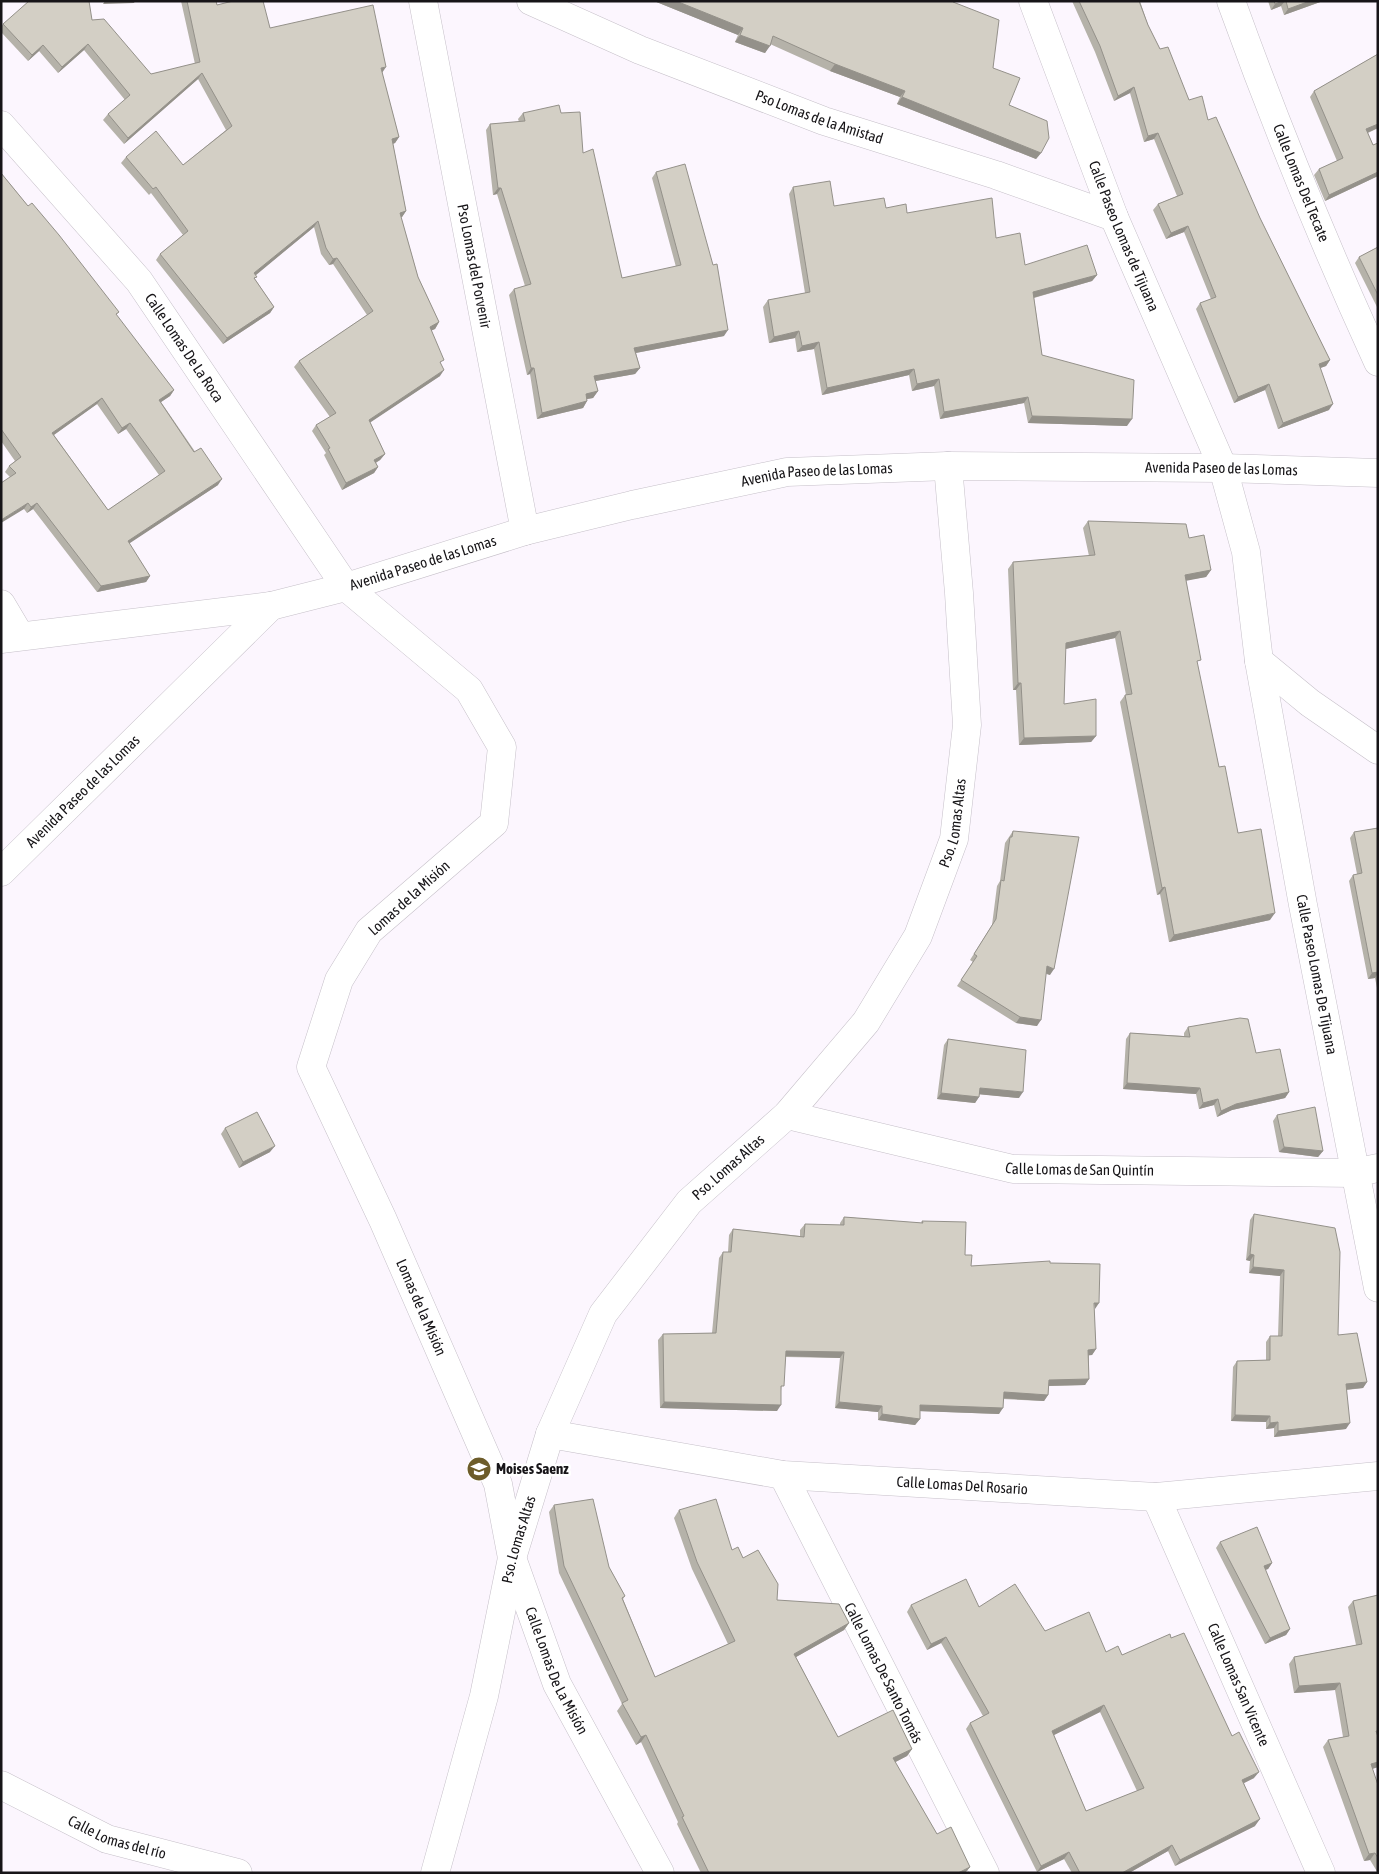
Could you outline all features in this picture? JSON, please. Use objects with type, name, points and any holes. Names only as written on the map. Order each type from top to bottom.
[{"type":"street","name":"Pso Lomas del Porvenir","points":[[423,1],[525,531]]},
{"type":"street","name":"Pso Lomas de la Amistad","points":[[530,1],[640,50],[824,121],[996,175],[1114,217]]},
{"type":"street","name":"Calle Paseo Lomas de Tijuana","points":[[1034,1],[1114,217],[1223,468]]},
{"type":"street","name":"Calle Lomas Del Tecate","points":[[1231,1],[1259,79],[1378,362]]},
{"type":"street","name":"Calle Lomas De La Roca","points":[[1,125],[138,281],[346,587]]},
{"type":"street","name":"Avenida Paseo de las Lomas","points":[[10,638],[271,606],[346,587],[525,531],[632,505],[787,472],[948,466],[1223,468],[1378,473]]},
{"type":"street","name":"Pso. Lomas Altas","points":[[435,1873],[484,1696],[512,1558],[550,1434],[603,1314],[689,1202],[787,1115],[866,1022],[918,936],[954,839],[966,725],[959,593],[948,466]]},
{"type":"street","name":"Calle Paseo Lomas De Tijuana","points":[[1223,468],[1246,552],[1259,661],[1366,1170],[1378,1288]]},
{"type":"street","name":"Lomas de la Misión","points":[[346,587],[469,690],[502,747],[494,822],[369,931],[339,980],[311,1067],[383,1220],[449,1372]]},
{"type":"street","points":[[1,604],[10,638]]},
{"type":"street","name":"Avenida Paseo de las Lomas","points":[[1,872],[271,606]]},
{"type":"street","points":[[1259,661],[1310,703],[1378,750]]},
{"type":"street","name":"Calle Lomas de San Quintín","points":[[787,1115],[1014,1169],[1366,1170]]},
{"type":"street","name":"Calle Lomas De La Misión","points":[[449,1372],[498,1484],[512,1558],[557,1684],[660,1873]]},
{"type":"street","name":"Calle Lomas Del Rosario","points":[[550,1434],[783,1475],[1156,1496],[1378,1476]]},
{"type":"street","name":"Calle Lomas De Santo Tomás","points":[[783,1475],[985,1873]]},
{"type":"street","name":"Calle Lomas San Vicente","points":[[1156,1496],[1321,1873]]},
{"type":"street","name":"Calle Lomas del río","points":[[1,1784],[107,1839],[238,1873]]},
{"type":"building","points":[[29,1],[89,1],[92,20],[104,19],[151,74],[200,62],[187,1],[216,1],[217,5],[233,1],[263,1],[270,28],[373,5],[386,67],[381,68],[399,137],[392,139],[406,211],[400,213],[418,277],[439,322],[430,327],[444,360],[440,362],[444,370],[369,420],[385,454],[374,460],[378,467],[346,483],[328,449],[330,448],[316,425],[336,413],[299,361],[373,311],[337,258],[333,259],[326,248],[318,221],[254,273],[257,277],[254,278],[274,307],[227,338],[160,254],[188,231],[156,187],[153,189],[126,157],[156,131],[183,165],[232,126],[202,73],[128,138],[108,114],[130,95],[88,44],[62,67],[43,45],[32,55],[3,24]]},
{"type":"building","points":[[676,1],[953,1],[999,20],[993,68],[1020,78],[1009,105],[1047,121],[1049,138],[1041,153],[902,97],[905,91],[835,64],[773,36],[770,46],[740,35],[743,28]]},
{"type":"building","points":[[1079,1],[1139,1],[1160,49],[1168,47],[1189,100],[1202,96],[1208,120],[1216,117],[1260,218],[1330,360],[1319,364],[1333,404],[1283,423],[1269,384],[1238,397],[1200,303],[1216,297],[1188,226],[1171,233],[1158,204],[1183,194],[1158,133],[1148,136],[1134,87],[1118,96],[1100,46]]},
{"type":"building","points":[[1286,1],[1310,1],[1288,9]]},
{"type":"building","points":[[1378,54],[1378,124],[1366,129],[1373,145],[1378,143],[1378,172],[1329,195],[1319,169],[1343,158],[1314,91]]},
{"type":"building","points":[[559,105],[561,113],[580,112],[583,153],[593,149],[622,278],[681,265],[656,172],[685,164],[713,265],[717,264],[728,330],[634,348],[640,368],[594,376],[598,391],[586,394],[587,401],[542,413],[534,368],[531,368],[514,289],[531,284],[501,188],[498,188],[490,124],[525,121],[523,113]]},
{"type":"building","points":[[1,173],[28,206],[32,203],[119,312],[116,314],[174,390],[159,400],[194,452],[201,448],[222,479],[128,541],[150,576],[101,586],[37,503],[31,507],[28,503],[1,520],[1,483],[16,473],[9,466],[21,457],[1,429]],"holes":[[[102,398],[122,428],[130,423],[165,471],[108,510],[52,433]]]},
{"type":"building","points":[[830,181],[834,206],[884,198],[886,208],[906,204],[907,213],[992,198],[996,238],[1020,233],[1025,265],[1087,245],[1097,275],[1033,292],[1042,355],[1134,380],[1132,419],[1032,416],[1028,397],[944,412],[939,379],[917,384],[914,369],[827,388],[819,342],[802,346],[799,331],[774,337],[768,300],[810,292],[793,187]]},
{"type":"building","points":[[1378,247],[1378,295],[1359,257]]},
{"type":"building","points":[[1088,521],[1186,524],[1189,538],[1204,535],[1211,570],[1185,575],[1201,660],[1197,661],[1219,767],[1225,766],[1238,833],[1261,829],[1275,913],[1174,935],[1165,887],[1162,888],[1125,695],[1132,694],[1120,631],[1066,643],[1064,704],[1096,699],[1096,736],[1024,738],[1021,683],[1018,683],[1013,562],[1095,555]]},
{"type":"building","points":[[1378,828],[1378,972],[1372,973],[1353,875],[1362,873],[1354,832]]},
{"type":"building","points":[[1013,831],[1079,837],[1054,969],[1047,966],[1041,1020],[1020,1017],[961,980],[977,956],[974,954],[996,919],[1001,880],[1004,881],[1010,837],[1012,837]]},
{"type":"building","points":[[1240,1018],[1248,1019],[1256,1053],[1280,1049],[1289,1092],[1236,1104],[1221,1111],[1218,1099],[1203,1103],[1200,1088],[1127,1083],[1130,1033],[1190,1037],[1188,1027]]},
{"type":"building","points":[[948,1039],[1026,1050],[1023,1092],[980,1088],[979,1097],[941,1093]]},
{"type":"building","points":[[1315,1107],[1323,1151],[1284,1147],[1277,1115]]},
{"type":"building","points":[[257,1112],[275,1146],[243,1162],[225,1128]]},
{"type":"building","points":[[1254,1214],[1335,1228],[1340,1252],[1338,1335],[1357,1333],[1367,1382],[1346,1384],[1350,1423],[1278,1431],[1278,1422],[1270,1423],[1270,1416],[1235,1415],[1237,1361],[1270,1360],[1270,1336],[1282,1336],[1284,1270],[1253,1267],[1254,1255],[1250,1254]]},
{"type":"building","points":[[844,1217],[923,1223],[922,1221],[966,1222],[965,1255],[972,1255],[971,1266],[1050,1261],[1050,1263],[1100,1264],[1099,1303],[1094,1303],[1096,1349],[1088,1350],[1089,1379],[1049,1380],[1048,1395],[1004,1392],[1003,1408],[920,1405],[920,1419],[882,1414],[882,1406],[839,1402],[844,1352],[786,1351],[784,1386],[781,1386],[781,1405],[664,1402],[663,1334],[716,1333],[723,1252],[731,1252],[733,1229],[804,1237],[805,1224],[844,1225]]},
{"type":"building","points":[[593,1499],[609,1567],[625,1596],[622,1598],[655,1677],[735,1641],[697,1562],[679,1510],[716,1499],[732,1550],[738,1547],[743,1558],[758,1550],[778,1584],[777,1600],[839,1604],[849,1623],[794,1654],[838,1737],[893,1710],[912,1749],[893,1758],[937,1834],[951,1827],[970,1867],[958,1873],[709,1873],[646,1735],[641,1737],[622,1703],[628,1700],[564,1566],[554,1505]]},
{"type":"building","points":[[1257,1527],[1272,1563],[1264,1566],[1290,1629],[1270,1638],[1220,1542]]},
{"type":"building","points":[[966,1579],[979,1607],[1015,1584],[1045,1631],[1089,1612],[1106,1652],[1118,1646],[1122,1655],[1170,1634],[1171,1638],[1184,1633],[1232,1736],[1239,1732],[1259,1772],[1242,1780],[1260,1819],[1180,1860],[1172,1845],[1122,1873],[1080,1873],[1069,1852],[1041,1866],[970,1723],[989,1713],[946,1637],[931,1644],[911,1605]],"holes":[[[1104,1705],[1144,1788],[1086,1811],[1052,1731]]]},
{"type":"building","points":[[1378,1595],[1378,1731],[1376,1731],[1378,1737],[1378,1762],[1371,1764],[1378,1785],[1378,1858],[1375,1853],[1369,1854],[1328,1740],[1349,1736],[1340,1683],[1299,1686],[1294,1657],[1362,1644],[1353,1601]]},
{"type":"place","name":"Moises Saenz","points":[[479,1469]]}]
